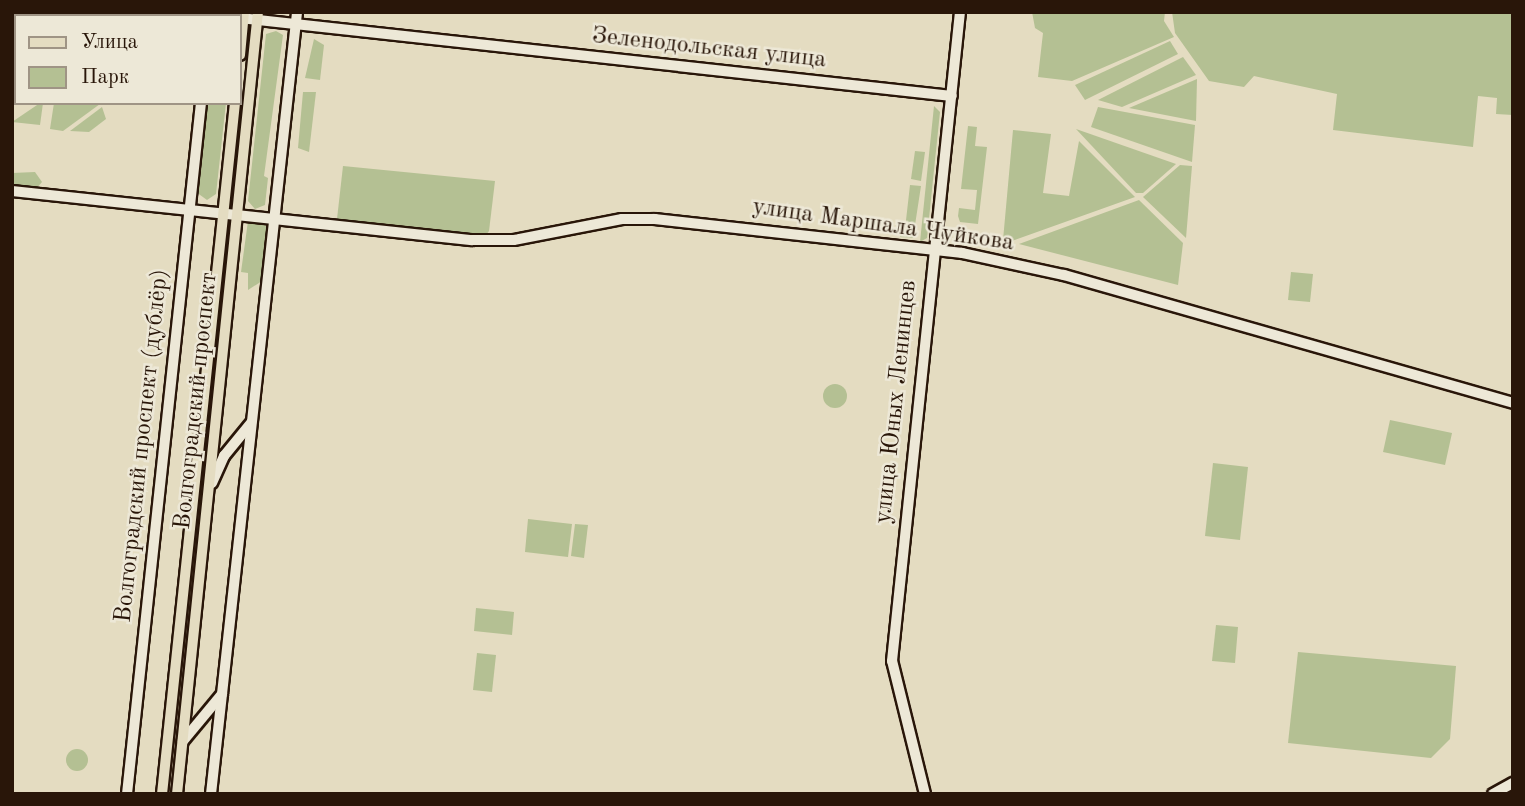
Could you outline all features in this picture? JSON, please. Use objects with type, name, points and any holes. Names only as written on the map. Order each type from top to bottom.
[{"type":"main road","name":"Волгоградский проспект","points":[[177,794],[258,16]]},
{"type":"main road","name":"Волгоградский проспект","points":[[162,794],[235,105]]},
{"type":"street","points":[[173,12],[199,14]]},
{"type":"street","points":[[211,794],[297,12]]},
{"type":"street","name":"улица Юных Ленинцев","points":[[925,794],[892,661],[960,12]]},
{"type":"street","name":"Зеленодольская улица","points":[[242,16],[952,96]]},
{"type":"street","name":"Волгоградский проспект (дублёр)","points":[[127,794],[201,105]]},
{"type":"street","name":"улица Маршала Чуйкова","points":[[12,191],[190,206],[498,241],[622,219],[655,219],[935,250],[1064,275],[1513,403]]},
{"type":"street","points":[[209,490],[224,456],[254,416]]},
{"type":"street","points":[[181,745],[223,692]]},
{"type":"street","points":[[1493,794],[1513,783]]},
{"type":"green space","points":[[1032,12],[1165,12],[1164,21],[1174,37],[1072,81],[1038,77],[1043,33],[1035,28]]},
{"type":"green space","points":[[1172,12],[1513,12],[1513,115],[1496,114],[1497,98],[1478,96],[1473,147],[1333,130],[1337,94],[1254,76],[1244,87],[1209,81],[1175,33]]},
{"type":"green space","points":[[276,31],[283,35],[264,176],[268,178],[265,205],[255,209],[248,201],[266,34]]},
{"type":"green space","points":[[314,39],[324,45],[320,80],[305,78]]},
{"type":"green space","points":[[1170,41],[1178,54],[1085,100],[1075,85]]},
{"type":"green space","points":[[1183,57],[1196,75],[1122,107],[1098,100]]},
{"type":"green space","points":[[1197,79],[1196,121],[1129,108]]},
{"type":"green space","points":[[303,92],[316,92],[309,152],[298,148]]},
{"type":"green space","points":[[37,105],[43,105],[40,125],[12,122]]},
{"type":"green space","points":[[54,105],[99,105],[63,131],[50,129]]},
{"type":"green space","points":[[206,105],[226,105],[216,194],[207,200],[196,192]]},
{"type":"green space","points":[[934,106],[940,112],[927,238],[920,242]]},
{"type":"green space","points":[[102,107],[106,119],[89,132],[70,131]]},
{"type":"green space","points":[[1098,107],[1195,125],[1192,162],[1091,127]]},
{"type":"green space","points":[[968,126],[977,127],[975,146],[987,147],[978,224],[960,222],[958,216],[959,208],[975,210],[977,190],[961,189]]},
{"type":"green space","points":[[1076,129],[1176,164],[1143,193],[1136,193]]},
{"type":"green space","points":[[1013,130],[1051,134],[1043,193],[1069,196],[1079,141],[1135,197],[1012,241],[1003,240]]},
{"type":"green space","points":[[915,151],[925,152],[921,181],[911,179]]},
{"type":"green space","points":[[1180,165],[1192,166],[1186,238],[1143,197]]},
{"type":"green space","points":[[343,166],[495,181],[489,231],[486,235],[337,219]]},
{"type":"green space","points":[[35,172],[42,182],[36,189],[12,187],[12,173]]},
{"type":"green space","points":[[910,185],[921,186],[913,238],[900,237],[901,229],[905,229]]},
{"type":"green space","points":[[1139,200],[1183,243],[1178,285],[1019,244]]},
{"type":"green space","points":[[248,221],[264,222],[267,229],[262,281],[248,290],[248,273],[241,272]]},
{"type":"green space","points":[[1291,272],[1313,274],[1310,302],[1288,300]]},
{"type":"green space","points":[[835,384],[843,388],[847,396],[843,404],[835,408],[827,404],[823,396],[827,388]]},
{"type":"green space","points":[[1390,420],[1452,433],[1445,465],[1383,452]]},
{"type":"green space","points":[[1213,463],[1248,467],[1240,540],[1205,536]]},
{"type":"green space","points":[[528,519],[572,524],[568,557],[525,552]]},
{"type":"green space","points":[[575,524],[588,525],[584,558],[571,556]]},
{"type":"green space","points":[[476,608],[514,612],[512,635],[474,631]]},
{"type":"green space","points":[[1216,625],[1238,627],[1235,663],[1212,661]]},
{"type":"green space","points":[[1298,652],[1456,666],[1450,739],[1431,758],[1288,743]]},
{"type":"green space","points":[[477,653],[496,655],[492,692],[473,690]]},
{"type":"green space","points":[[77,749],[85,752],[88,760],[85,768],[77,771],[69,768],[66,760],[69,752]]}]
